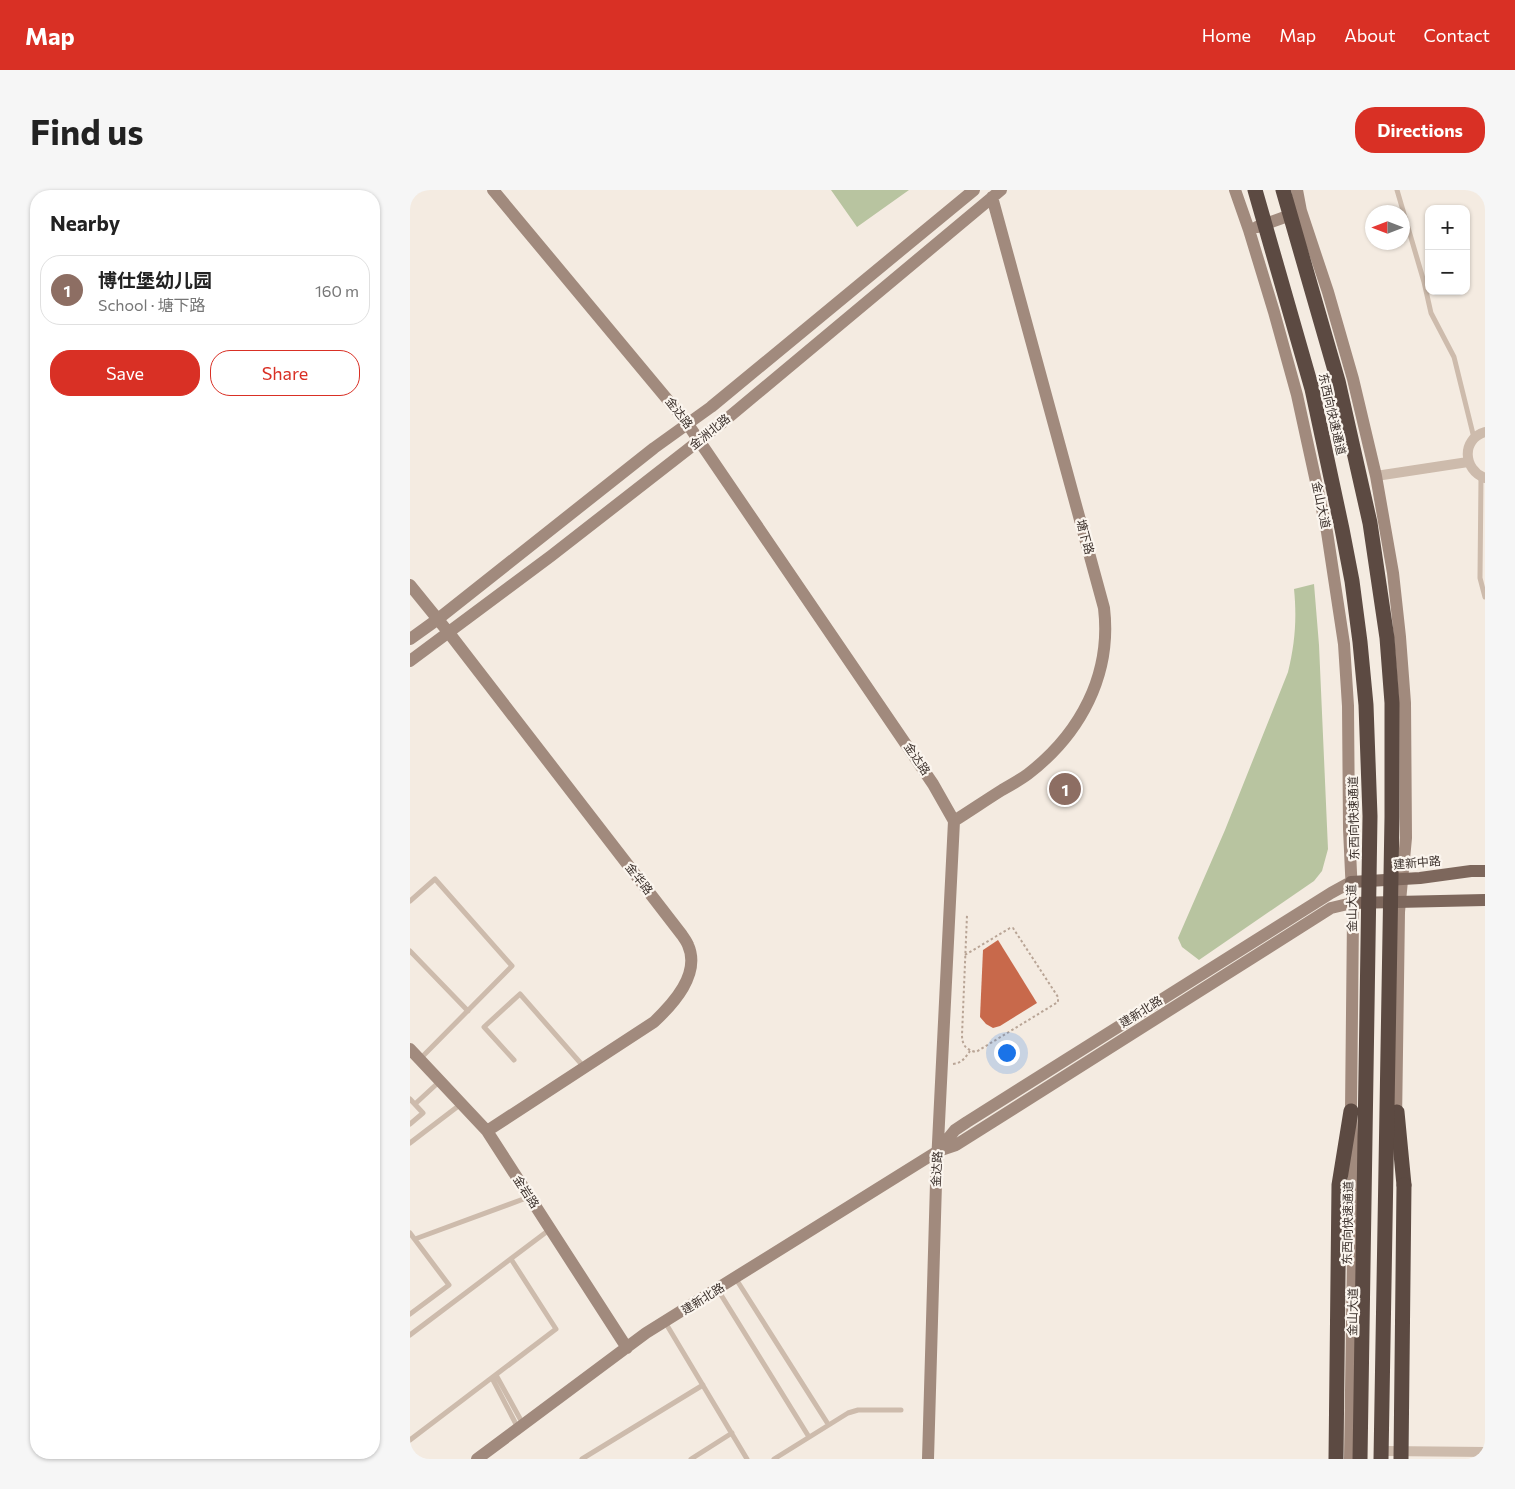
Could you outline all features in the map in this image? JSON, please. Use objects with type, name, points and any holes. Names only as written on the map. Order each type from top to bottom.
[{"type":"highway","name":"东西向快速通道","points":[[1255,190],[1312,389],[1352,581],[1365,696],[1370,816],[1360,1459]]},
{"type":"highway","name":"东西向快速通道","points":[[1283,190],[1338,381],[1370,524],[1379,576],[1392,703],[1384,1456]]},
{"type":"highway","points":[[1336,1459],[1339,1185],[1351,1111]]},
{"type":"highway","points":[[1397,1112],[1404,1185],[1401,1459]]},
{"type":"main road","name":"金达路","points":[[493,190],[699,440],[933,784],[954,821],[936,1183],[928,1459]]},
{"type":"main road","name":"金洲北路","points":[[410,639],[438,619],[654,448],[711,407],[974,190]]},
{"type":"main road","name":"金山大道","points":[[1235,190],[1274,312],[1297,395],[1327,532],[1344,644],[1348,706],[1352,903],[1351,1111],[1354,1186],[1350,1459]]},
{"type":"main road","points":[[1297,190],[1301,211],[1328,292],[1353,379],[1376,476],[1393,573],[1405,703],[1406,838],[1400,902],[1397,1112],[1389,1186],[1384,1456]]},
{"type":"main road","name":"金洲北路","points":[[410,661],[551,556],[699,440],[996,194]]},
{"type":"main road","name":"塘下路","points":[[954,821],[1027,775],[1059,746],[1070,733],[1088,704],[1094,688],[1100,670],[1105,636],[1104,608],[996,194]]},
{"type":"main road","points":[[1249,230],[1301,211]]},
{"type":"main road","name":"金华路","points":[[410,586],[449,633],[676,927],[688,946],[691,955],[687,980],[673,1002],[654,1022],[487,1131]]},
{"type":"main road","name":"建新中路","points":[[1351,882],[1420,878],[1485,871]]},
{"type":"main road","name":"建新北路","points":[[938,1151],[955,1130],[967,1122],[1351,882]]},
{"type":"main road","points":[[1352,903],[1485,900]]},
{"type":"main road","name":"建新北路","points":[[477,1459],[646,1333],[718,1290],[938,1151],[956,1145],[1331,908],[1352,903]]},
{"type":"main road","name":"金岩路","points":[[410,1049],[487,1131],[627,1348]]},
{"type":"street","points":[[1483,478],[1472,469],[1468,462],[1468,454],[1474,438],[1485,432]]},
{"type":"street","points":[[1376,476],[1468,462]]},
{"type":"street","points":[[1384,1456],[1485,1452]]},
{"type":"lane","points":[[1396,190],[1424,282],[1431,313],[1454,357],[1474,438]]},
{"type":"lane","points":[[1483,478],[1480,578],[1485,598]]},
{"type":"lane","points":[[410,902],[435,879],[512,966],[420,1059]]},
{"type":"lane","points":[[410,951],[468,1011]]},
{"type":"lane","points":[[514,1060],[484,1027],[520,994],[585,1067]]},
{"type":"lane","points":[[415,1104],[440,1081]]},
{"type":"lane","points":[[410,1099],[423,1113],[410,1124]]},
{"type":"lane","points":[[410,1143],[462,1104]]},
{"type":"lane","points":[[415,1239],[530,1197]]},
{"type":"lane","points":[[410,1335],[550,1229]]},
{"type":"lane","points":[[410,1233],[449,1285],[410,1314]]},
{"type":"lane","points":[[410,1440],[556,1329],[511,1259]]},
{"type":"lane","points":[[736,1278],[828,1424]]},
{"type":"lane","points":[[718,1290],[809,1437]]},
{"type":"lane","points":[[665,1322],[747,1459]]},
{"type":"lane","points":[[494,1376],[521,1426]]},
{"type":"lane","points":[[582,1459],[702,1385]]},
{"type":"lane","points":[[774,1459],[828,1424],[853,1411],[901,1410]]},
{"type":"lane","points":[[691,1459],[732,1433]]},
{"type":"path","points":[[965,955],[1013,928],[1058,997],[1058,1002],[976,1052],[970,1051],[962,1043],[965,955],[967,915]]},
{"type":"path","points":[[942,1064],[959,1063],[970,1051]]},
{"type":"green space","points":[[831,190],[909,190],[857,227]]},
{"type":"green space","points":[[1314,584],[1319,645],[1328,849],[1322,871],[1314,881],[1199,960],[1182,947],[1178,938],[1225,830],[1288,672],[1295,631],[1294,589]]},
{"type":"building","points":[[998,940],[1037,1003],[1000,1026],[993,1028],[980,1017],[983,950]]},
{"type":"place","name":"博仕堡幼儿园","points":[[1065,789]]}]
